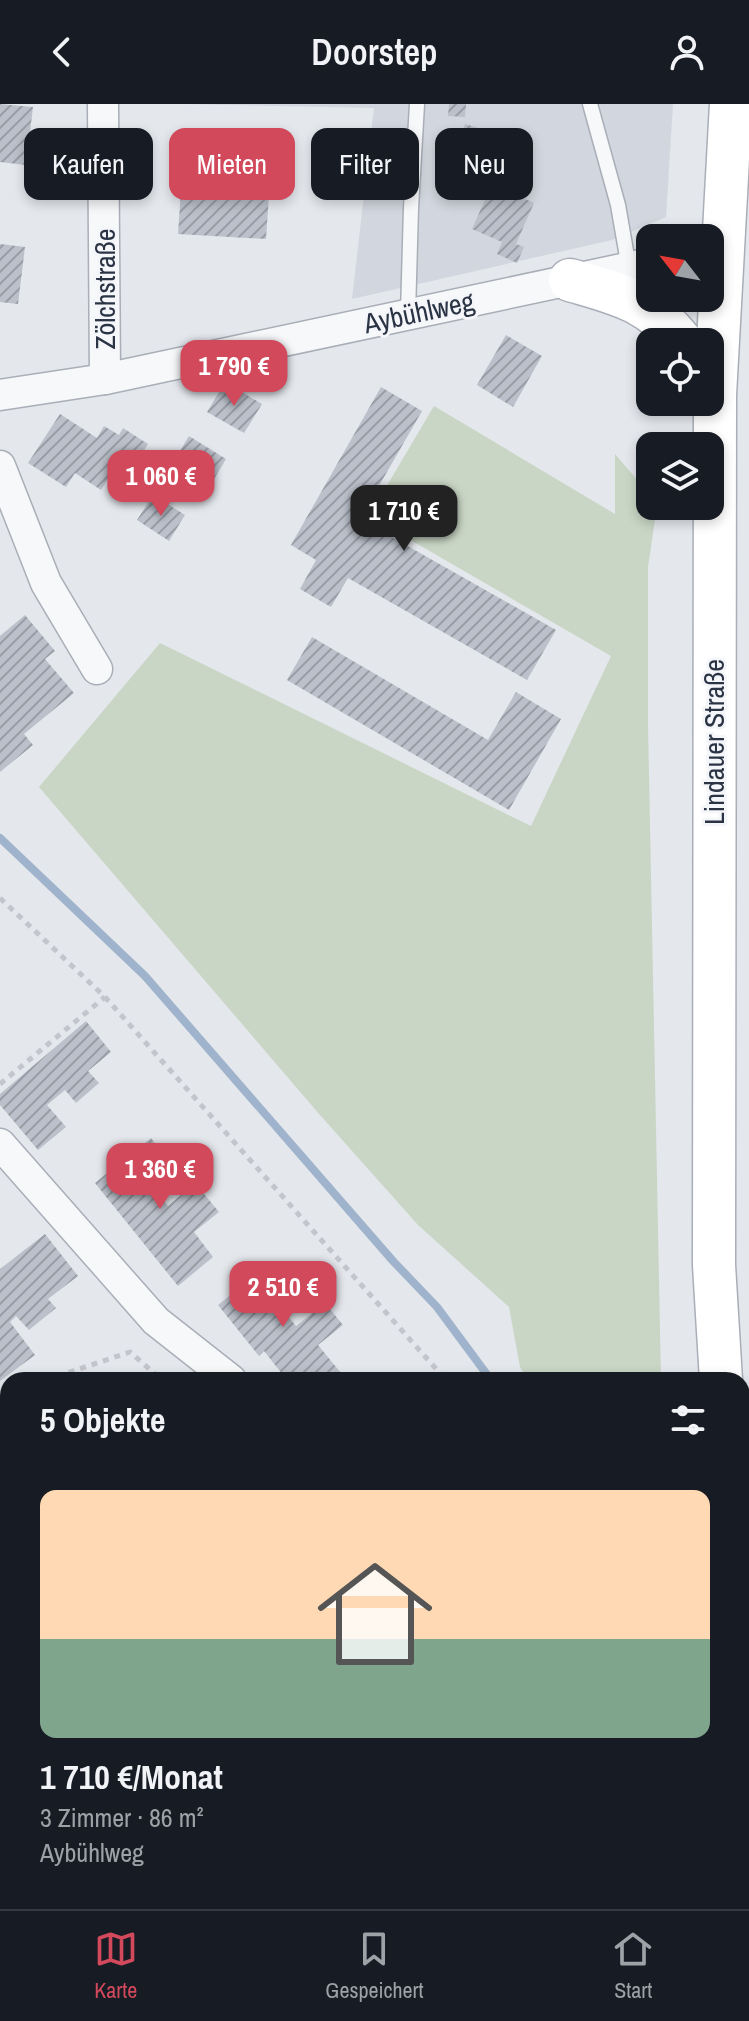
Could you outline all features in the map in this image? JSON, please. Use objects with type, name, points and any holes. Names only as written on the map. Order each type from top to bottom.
[{"type":"main road","name":"Lindauer Straße","points":[[719,328],[727,255],[731,104]]},
{"type":"main road","points":[[570,280],[630,297],[671,328]]},
{"type":"main road","name":"Lindauer Straße","points":[[715,416],[714,1265],[721,1372]]},
{"type":"street","name":"Zölchstraße","points":[[103,104],[105,379]]},
{"type":"street","name":"Aybühlweg","points":[[0,395],[105,379],[636,267]]},
{"type":"street","points":[[0,466],[46,583],[97,669]]},
{"type":"street","points":[[0,1144],[156,1321],[221,1372]]},
{"type":"lane","points":[[408,314],[417,104]]},
{"type":"lane","points":[[590,104],[618,205],[636,255]]},
{"type":"path","points":[[0,898],[105,997],[439,1372]]},
{"type":"path","points":[[0,1084],[105,997]]},
{"type":"path","points":[[70,1372],[130,1352],[153,1372]]},
{"type":"shaded area","points":[[184,104],[673,104],[666,217],[650,224],[636,224],[636,230],[612,240],[352,299],[363,200],[419,200],[419,128],[372,128],[374,108]]},
{"type":"green space","points":[[434,406],[615,514],[615,454],[636,479],[636,520],[655,520],[648,567],[648,724],[661,1372],[523,1372],[509,1307],[418,1225],[39,787],[160,643],[531,826],[611,656],[369,516]]},
{"type":"building","points":[[0,104],[33,107],[30,128],[24,128],[24,165],[0,162]]},
{"type":"building","points":[[449,104],[466,104],[465,117],[448,116]]},
{"type":"building","points":[[180,200],[269,200],[266,239],[178,234]]},
{"type":"building","points":[[485,200],[527,200],[534,203],[516,244],[524,247],[517,263],[497,254],[502,242],[472,229]]},
{"type":"building","points":[[0,244],[25,247],[18,304],[0,302]]},
{"type":"building","points":[[506,335],[542,356],[513,407],[477,385]]},
{"type":"building","points":[[225,382],[262,404],[244,433],[207,412]]},
{"type":"building","points":[[381,387],[422,411],[360,519],[556,630],[527,680],[348,578],[331,607],[300,589],[316,560],[291,545]]},
{"type":"building","points":[[60,414],[97,438],[104,426],[119,435],[123,428],[148,444],[126,479],[113,471],[101,490],[75,473],[66,487],[28,463]]},
{"type":"building","points":[[189,436],[226,459],[208,489],[171,466]]},
{"type":"building","points":[[153,495],[185,515],[169,541],[137,520]]},
{"type":"building","points":[[25,615],[55,651],[45,659],[74,693],[24,734],[33,745],[0,772],[0,636]]},
{"type":"building","points":[[312,637],[488,740],[516,692],[561,719],[509,810],[287,680]]},
{"type":"building","points":[[86,1021],[111,1052],[88,1071],[99,1083],[76,1103],[65,1090],[47,1105],[66,1127],[38,1150],[0,1105],[0,1094]]},
{"type":"building","points":[[151,1138],[174,1168],[152,1186],[168,1206],[195,1183],[219,1212],[194,1232],[213,1257],[178,1286],[95,1183]]},
{"type":"building","points":[[45,1234],[78,1276],[48,1299],[56,1308],[29,1330],[16,1316],[10,1322],[35,1355],[12,1372],[0,1372],[0,1269]]},
{"type":"building","points":[[270,1264],[292,1291],[277,1303],[296,1326],[325,1303],[343,1325],[318,1345],[340,1372],[281,1372],[264,1351],[259,1356],[218,1305]]},
{"type":"waterway","points":[[0,838],[145,976],[393,1261],[437,1307],[485,1372]]}]
